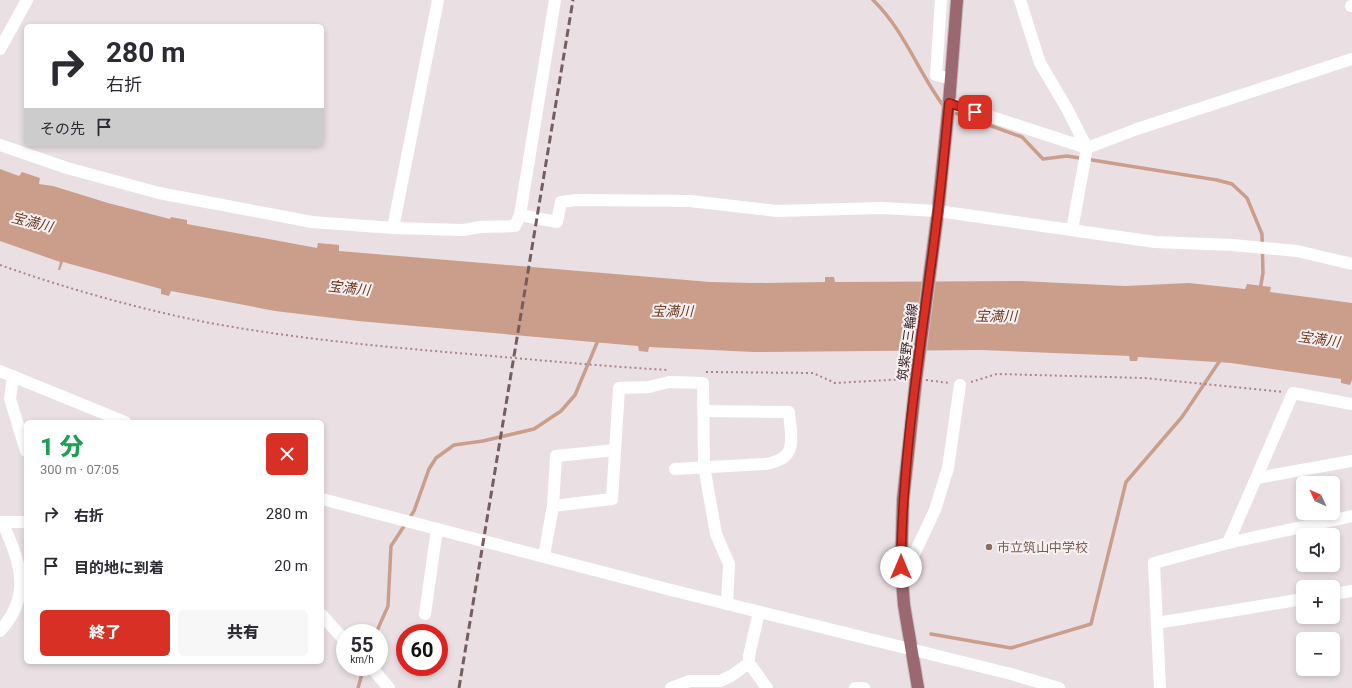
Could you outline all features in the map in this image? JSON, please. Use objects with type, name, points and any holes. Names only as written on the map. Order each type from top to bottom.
[{"type":"main road","name":"筑紫野三輪線","points":[[918,688],[911,649],[902,580],[903,500],[916,379],[938,211],[949,103],[957,0]]},
{"type":"street","points":[[0,49],[27,0]]},
{"type":"street","points":[[393,228],[438,0]]},
{"type":"street","points":[[0,145],[67,168],[159,193],[312,222],[393,228],[463,230],[480,227],[515,226],[520,215],[555,0]]},
{"type":"street","points":[[941,0],[936,76],[951,79]]},
{"type":"street","points":[[1020,0],[1040,63],[1066,107],[1087,148],[1072,230]]},
{"type":"street","points":[[949,103],[1087,148],[1137,129],[1352,59]]},
{"type":"street","points":[[520,215],[558,222],[561,202],[577,200],[690,200],[777,211],[881,208],[938,211],[1155,242],[1233,245],[1297,251],[1352,264]]},
{"type":"street","points":[[0,370],[120,420]]},
{"type":"street","points":[[13,376],[10,399],[24,444]]},
{"type":"street","points":[[553,506],[612,499],[619,388],[649,387],[669,382],[703,383],[704,466],[716,534],[729,564],[727,604]]},
{"type":"street","points":[[902,580],[934,510],[948,468],[960,385]]},
{"type":"street","points":[[1228,543],[1293,393],[1352,404]]},
{"type":"street","points":[[675,469],[778,462],[788,454],[792,447],[789,412],[704,411]]},
{"type":"street","points":[[544,556],[553,506],[556,456],[615,450]]},
{"type":"street","points":[[1257,478],[1352,461]]},
{"type":"street","points":[[324,500],[727,604],[1012,674],[1059,688]]},
{"type":"street","points":[[1160,688],[1154,563],[1228,543],[1352,516]]},
{"type":"street","points":[[0,631],[11,619],[20,595],[21,574],[16,552],[1,522],[24,522]]},
{"type":"street","points":[[425,614],[437,529]]},
{"type":"street","points":[[1340,593],[1352,590]]},
{"type":"street","points":[[1157,623],[1296,600]]},
{"type":"street","points":[[758,616],[748,656],[749,662],[767,688]]},
{"type":"street","points":[[324,617],[336,631]]},
{"type":"street","points":[[670,688],[690,681],[720,681],[731,676],[749,662]]},
{"type":"street","points":[[379,676],[389,688]]},
{"type":"street","points":[[855,688],[864,688]]},
{"type":"path","points":[[0,265],[54,284],[96,296],[210,323],[355,344],[601,366],[672,370]]},
{"type":"path","points":[[703,372],[813,373],[835,384],[916,379],[960,385],[997,374],[1144,378],[1293,393]]},
{"type":"water","name":"宝満川","points":[[0,169],[19,176],[22,172],[40,178],[39,184],[53,186],[108,203],[170,219],[171,217],[187,220],[187,224],[317,248],[318,243],[339,245],[339,251],[710,282],[825,282],[825,277],[834,277],[835,282],[1021,281],[1125,286],[1189,283],[1245,289],[1247,284],[1271,287],[1270,292],[1352,303],[1352,380],[1350,385],[1341,383],[1341,379],[1231,363],[1138,357],[1137,361],[1130,361],[1129,356],[982,350],[753,352],[649,347],[648,352],[639,351],[638,346],[358,321],[275,311],[171,291],[169,296],[161,294],[161,289],[63,262],[60,270],[58,270],[60,262],[0,241]]},
{"type":"waterway","points":[[873,0],[894,25],[927,81],[945,108]]},
{"type":"waterway","points":[[950,111],[1022,137],[1043,159],[1067,156],[1217,180],[1232,184],[1247,198],[1262,234],[1263,273],[1260,290]]},
{"type":"waterway","points":[[380,624],[388,606],[391,546],[414,511],[429,469],[436,458],[454,445],[483,441],[534,429],[561,411],[575,395],[599,338]]},
{"type":"waterway","points":[[931,634],[1011,648],[1091,624],[1126,482],[1182,417],[1221,359]]},
{"type":"waterway","points":[[358,688],[361,676]]},
{"type":"railway","points":[[459,688],[573,0]]},
{"type":"place","name":"市立筑山中学校","points":[[989,547]]},
{"type":"route","points":[[901,567],[903,500],[916,379],[938,211],[949,103],[975,112]]}]
